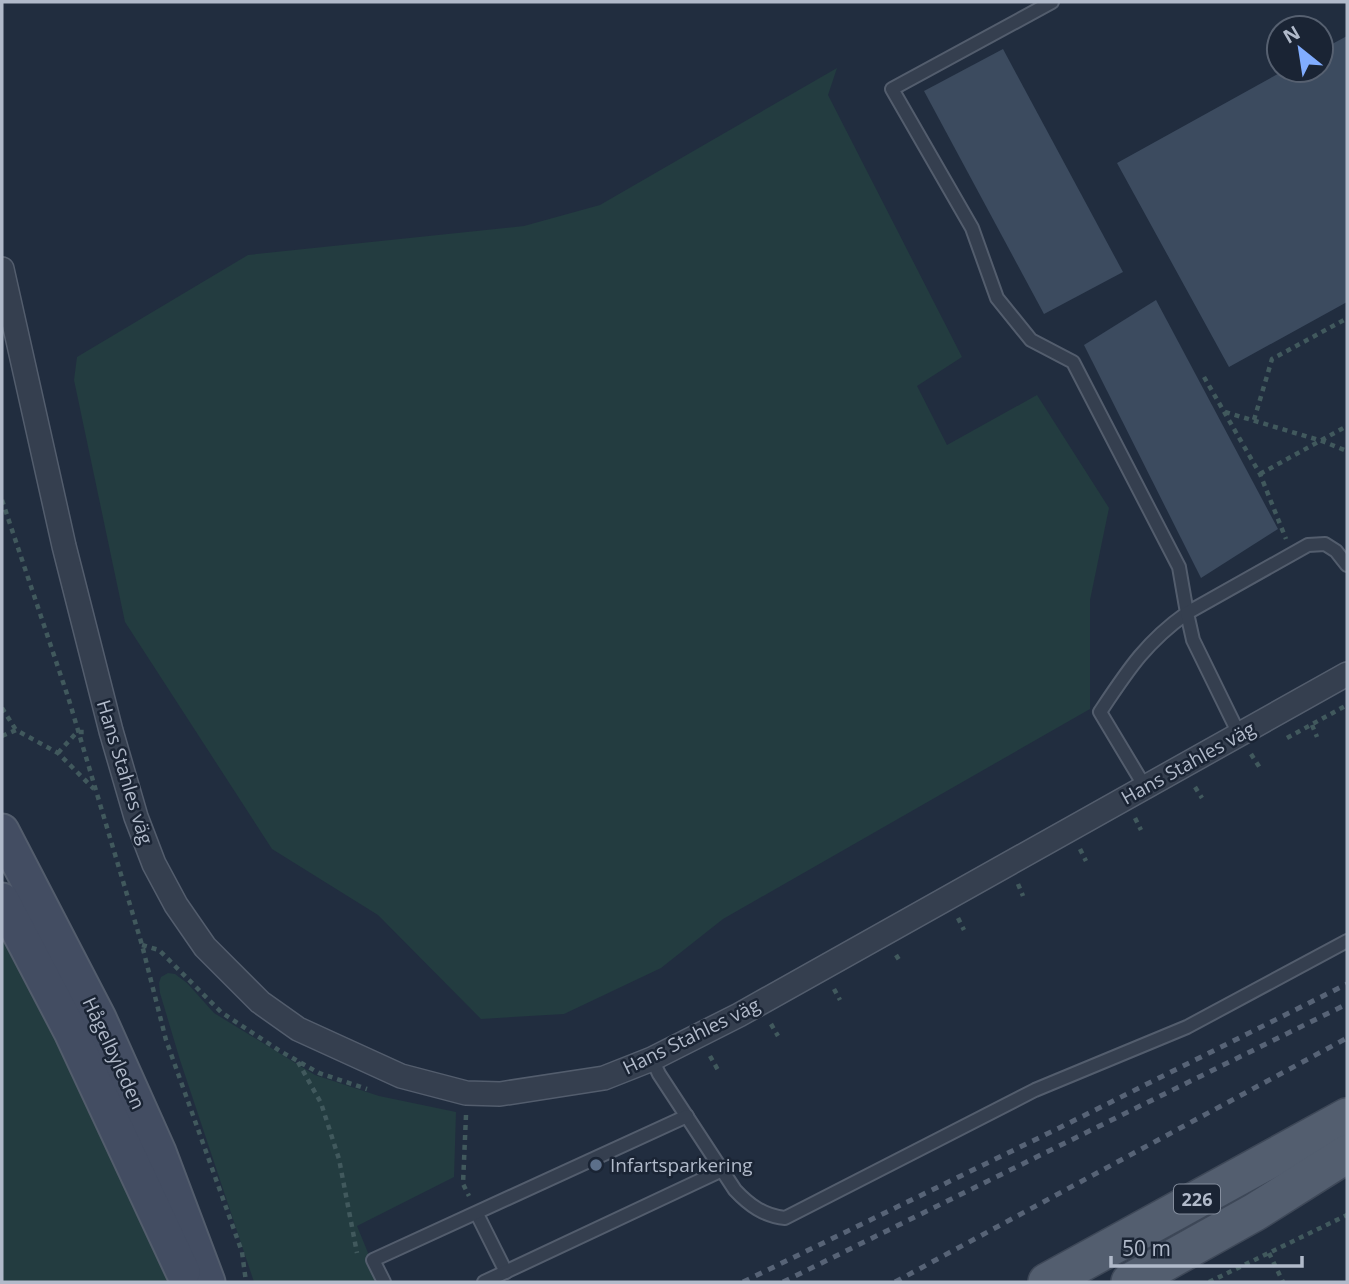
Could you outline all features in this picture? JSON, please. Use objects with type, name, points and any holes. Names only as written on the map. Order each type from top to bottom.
[{"type":"main road","name":"Hågelbyleden","points":[[2,832],[99,1018],[159,1152],[208,1282]]},
{"type":"main road","name":"Hågelbyleden","points":[[2,900],[71,1032],[187,1282]]},
{"type":"main road","name":"226","points":[[1047,1282],[1347,1117]]},
{"type":"main road","name":"226","points":[[1130,1282],[1255,1212],[1347,1154]]},
{"type":"street","name":"Hans Stahles väg","points":[[2,269],[64,546],[111,731],[136,817],[154,864],[176,905],[205,947],[260,1002],[298,1029],[401,1076],[466,1093],[500,1094],[604,1078],[652,1059],[738,1015],[1347,674]]},
{"type":"lane","points":[[1052,2],[892,89],[972,228],[997,298],[1031,340],[1073,362],[1179,567],[1193,640],[1240,734]]},
{"type":"lane","points":[[1145,787],[1100,712],[1140,654],[1169,625],[1187,612],[1308,545],[1325,544],[1336,551],[1347,565]]},
{"type":"lane","points":[[652,1059],[720,1171],[747,1203],[773,1217],[785,1218],[1035,1090],[1187,1027],[1347,941]]},
{"type":"lane","points":[[384,1282],[373,1260],[687,1116]]},
{"type":"lane","points":[[484,1282],[720,1171]]},
{"type":"lane","points":[[477,1214],[506,1272]]},
{"type":"path","points":[[1254,421],[1272,359],[1344,320],[1347,322]]},
{"type":"path","points":[[1204,377],[1260,474],[1291,553]]},
{"type":"path","points":[[1224,411],[1347,451]]},
{"type":"path","points":[[1260,474],[1347,426]]},
{"type":"path","points":[[2,500],[95,789],[142,945],[166,1040],[242,1252],[246,1282]]},
{"type":"path","points":[[1276,744],[1347,705]]},
{"type":"path","points":[[2,708],[16,730],[58,753],[95,789]]},
{"type":"path","points":[[1312,725],[1317,737]]},
{"type":"path","points":[[2,736],[16,730]]},
{"type":"path","points":[[58,753],[77,732],[111,731]]},
{"type":"path","points":[[1241,762],[1264,750]]},
{"type":"path","points":[[1184,792],[1206,781]]},
{"type":"path","points":[[1195,787],[1202,799]]},
{"type":"path","points":[[1124,824],[1144,813]]},
{"type":"path","points":[[1135,818],[1142,830]]},
{"type":"path","points":[[1070,855],[1091,843]]},
{"type":"path","points":[[1080,849],[1086,861]]},
{"type":"path","points":[[1006,891],[1028,878]]},
{"type":"path","points":[[1018,884],[1023,896]]},
{"type":"path","points":[[948,924],[958,918],[964,930]]},
{"type":"path","points":[[142,945],[159,950],[221,1012],[297,1061],[320,1073],[370,1090]]},
{"type":"path","points":[[886,960],[907,948]]},
{"type":"path","points":[[896,954],[901,963]]},
{"type":"path","points":[[824,995],[845,984]]},
{"type":"path","points":[[834,989],[840,1000]]},
{"type":"path","points":[[758,1030],[782,1018]]},
{"type":"path","points":[[771,1024],[778,1037]]},
{"type":"path","points":[[701,1056],[709,1053],[718,1070]]},
{"type":"path","points":[[297,1061],[321,1103],[339,1159],[358,1260]]},
{"type":"path","points":[[473,1112],[466,1110],[463,1184],[477,1214]]},
{"type":"path","points":[[1209,1282],[1347,1216]]},
{"type":"path","points":[[1269,1252],[1283,1282]]},
{"type":"green space","points":[[837,68],[828,95],[962,357],[917,386],[947,445],[1037,395],[1109,508],[1090,600],[1090,709],[723,919],[661,968],[564,1014],[481,1019],[378,915],[272,849],[125,622],[74,380],[77,357],[248,255],[524,226],[600,205]]},
{"type":"green space","points":[[2,936],[35,989],[136,1201],[170,1282],[2,1282]]},
{"type":"green space","points":[[168,973],[175,974],[187,983],[214,1013],[315,1075],[379,1096],[456,1112],[454,1177],[357,1226],[380,1282],[254,1282],[160,993],[161,977]]},
{"type":"building","points":[[1347,36],[1347,302],[1229,367],[1117,163],[1265,81],[1265,84],[1335,84],[1335,42]]},
{"type":"building","points":[[1003,49],[1123,272],[1044,314],[924,91]]},
{"type":"building","points":[[1156,300],[1278,529],[1201,578],[1084,345]]},
{"type":"railway","points":[[743,1282],[1347,984]]},
{"type":"railway","points":[[783,1282],[1347,1004]]},
{"type":"railway","points":[[895,1282],[1347,1038]]},
{"type":"place","name":"Infartsparkering","points":[[596,1165]]}]
